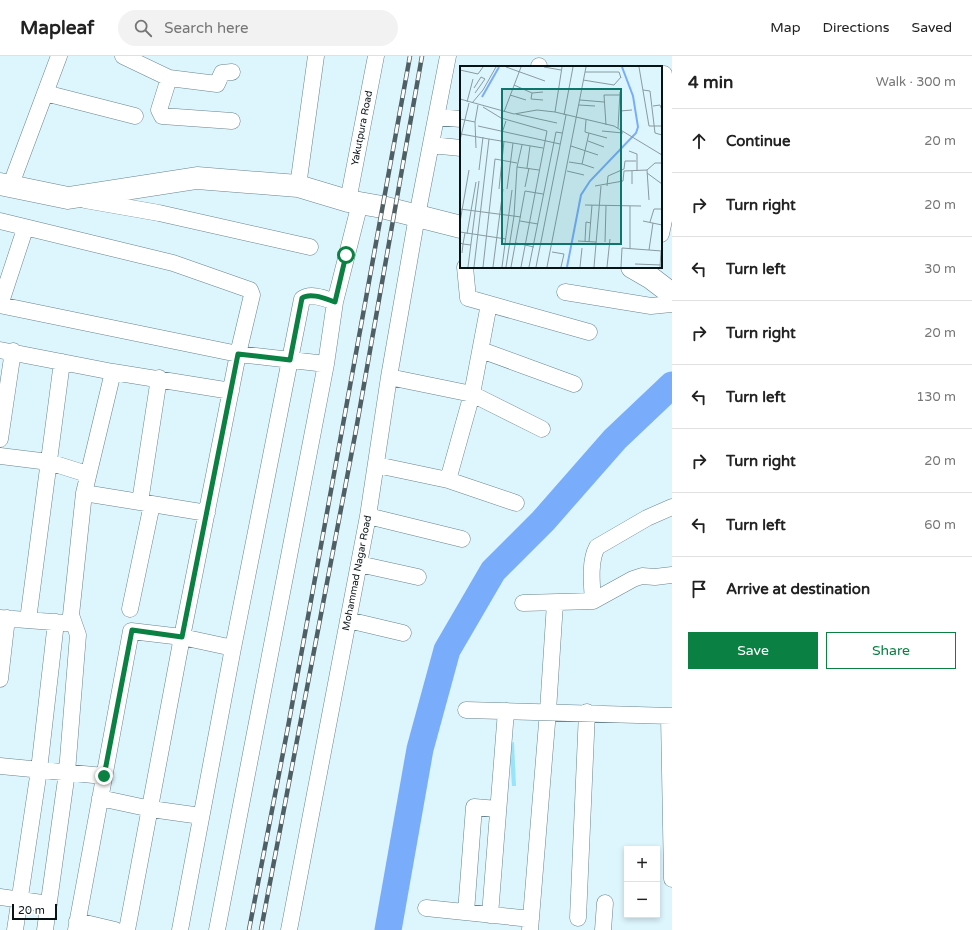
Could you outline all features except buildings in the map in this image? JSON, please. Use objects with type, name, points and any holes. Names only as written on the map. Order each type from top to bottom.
[{"type":"main road","points":[[5,185],[68,198],[197,178],[298,186],[354,202],[460,227]]},
{"type":"main road","points":[[636,268],[653,273],[672,294]]},
{"type":"street","points":[[5,185],[45,93],[59,56]]},
{"type":"street","points":[[123,56],[169,78],[217,84],[222,73],[232,72]]},
{"type":"street","points":[[298,186],[316,56]]},
{"type":"street","name":"Yakutpura Road","points":[[217,930],[326,364],[335,302],[354,202],[376,56]]},
{"type":"street","name":"Mohammad Nagar Road","points":[[289,930],[368,516],[418,216],[448,56]]},
{"type":"street","points":[[662,229],[666,211],[669,178],[663,92],[664,74]]},
{"type":"street","points":[[169,78],[159,110],[162,116],[232,121]]},
{"type":"street","points":[[45,93],[135,116]]},
{"type":"street","points":[[437,117],[460,119]]},
{"type":"street","points":[[432,145],[460,148]]},
{"type":"street","points":[[74,198],[158,213],[310,247]]},
{"type":"street","points":[[0,221],[172,263],[250,290],[252,295],[238,354],[206,513],[127,930]]},
{"type":"street","points":[[23,235],[0,305],[238,354],[326,364]]},
{"type":"street","points":[[465,268],[468,298],[589,332]]},
{"type":"street","points":[[565,292],[651,306],[672,304]]},
{"type":"street","points":[[180,930],[233,648],[302,298],[306,296],[320,297],[335,302]]},
{"type":"street","points":[[448,480],[472,394],[489,304]]},
{"type":"street","points":[[481,350],[574,384]]},
{"type":"street","points":[[0,439],[6,351],[113,372],[231,390]]},
{"type":"street","points":[[28,620],[62,362]]},
{"type":"street","points":[[45,930],[67,772],[78,635],[71,615],[84,493],[87,474],[113,372]]},
{"type":"street","points":[[390,377],[472,394],[542,429]]},
{"type":"street","points":[[130,609],[146,503],[158,378]]},
{"type":"street","points":[[0,456],[49,462],[87,474]]},
{"type":"street","points":[[377,465],[448,480],[516,503]]},
{"type":"street","points":[[84,493],[206,513]]},
{"type":"street","points":[[593,601],[592,582],[594,552],[597,547],[647,518],[672,507]]},
{"type":"street","points":[[368,516],[462,539]]},
{"type":"street","points":[[359,564],[418,578]]},
{"type":"street","points":[[523,603],[593,601],[633,579],[642,576],[655,577],[672,575]]},
{"type":"street","points":[[426,908],[490,915],[530,925],[548,711],[555,603]]},
{"type":"street","points":[[0,679],[4,618],[74,624]]},
{"type":"street","points":[[348,620],[403,633]]},
{"type":"street","points":[[15,930],[39,770],[56,622]]},
{"type":"street","points":[[115,930],[76,926],[132,630],[182,637],[233,648]]},
{"type":"street","points":[[466,710],[587,712],[670,716],[672,879]]},
{"type":"street","points":[[490,915],[506,711]]},
{"type":"street","points":[[578,918],[587,712]]},
{"type":"street","points":[[0,766],[104,776]]},
{"type":"street","points":[[100,798],[151,809],[201,816]]},
{"type":"street","points":[[466,912],[474,807],[498,809]]},
{"type":"street","points":[[0,898],[49,904]]},
{"type":"street","points":[[603,930],[605,903]]},
{"type":"shaded area","points":[[514,742],[516,786],[512,786],[509,743]]},
{"type":"waterway","points":[[388,930],[420,749],[447,650],[493,571],[543,521],[615,439],[672,385]]},
{"type":"railway","points":[[249,930],[288,727],[410,56]]},
{"type":"railway","points":[[261,930],[356,430],[422,56]]},
{"type":"route","points":[[104,776],[130,633],[134,630],[182,637],[238,354],[290,360],[302,298],[306,296],[320,297],[335,302],[346,255]]}]
